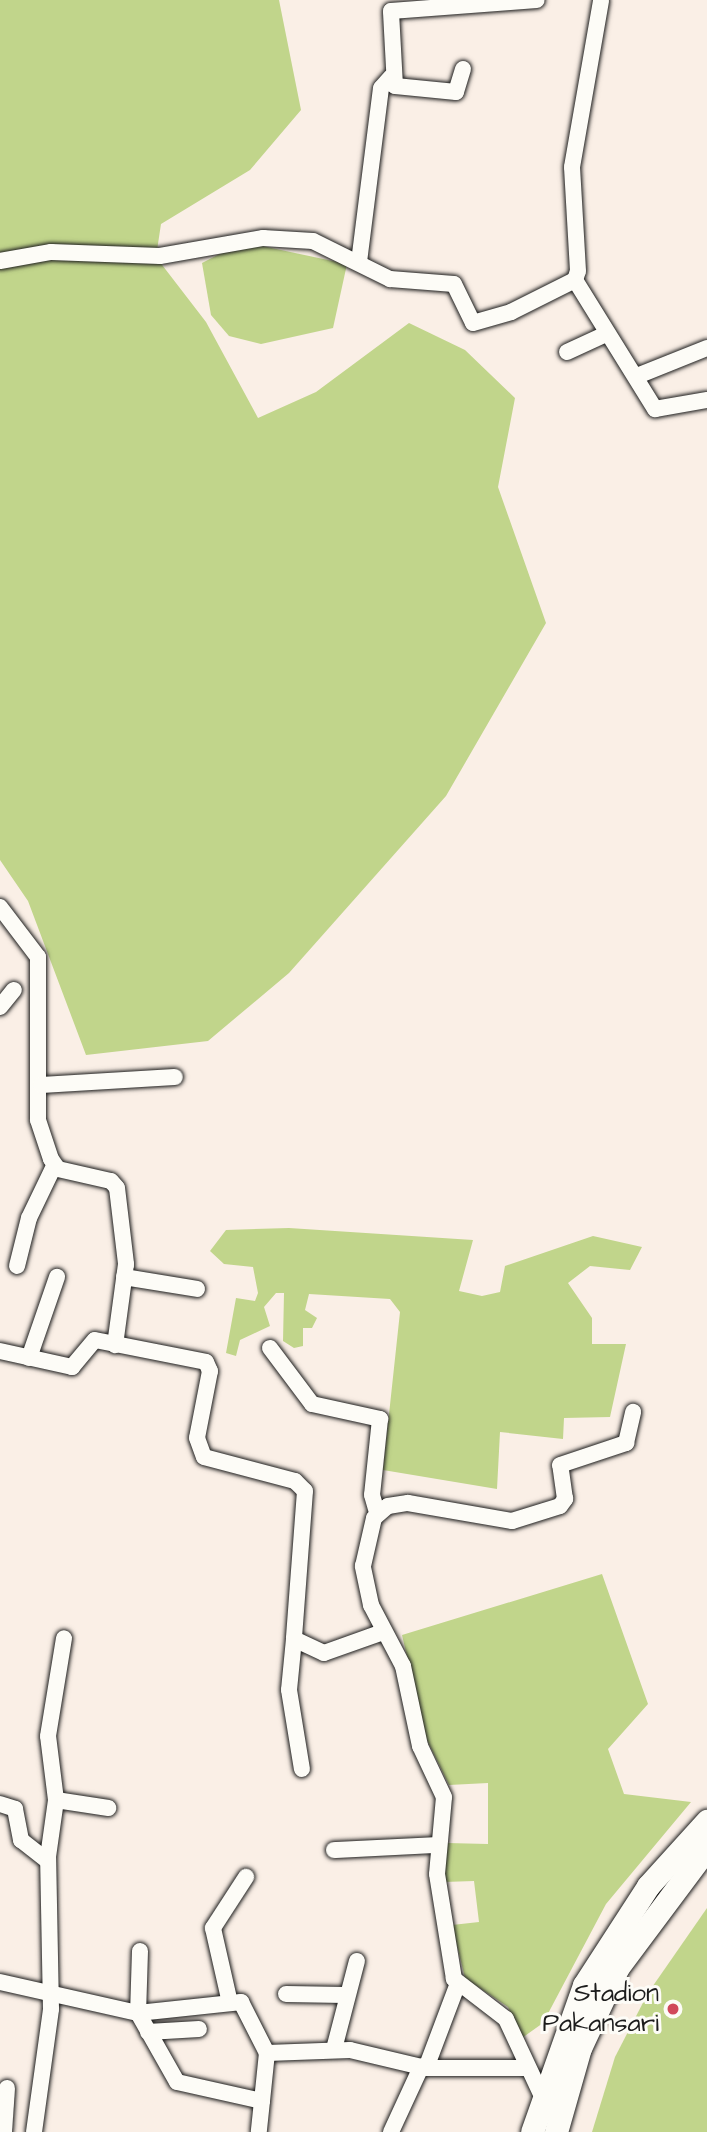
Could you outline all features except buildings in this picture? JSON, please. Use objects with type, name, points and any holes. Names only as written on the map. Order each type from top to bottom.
[{"type":"main road","points":[[556,2132],[570,2043],[614,1934],[707,1822]]},
{"type":"main road","points":[[532,2132],[541,2094],[570,2043],[644,1925],[707,1848]]},
{"type":"street","points":[[463,69],[456,92],[403,91],[391,77],[391,11],[537,0]]},
{"type":"street","points":[[601,0],[572,167],[580,234],[575,280],[606,334],[659,411],[707,400]]},
{"type":"street","points":[[359,262],[381,88],[391,77]]},
{"type":"street","points":[[0,261],[51,252],[160,256],[263,237],[313,241],[390,279],[454,284],[473,323],[511,313],[575,280]]},
{"type":"street","points":[[567,352],[606,334]]},
{"type":"street","points":[[637,376],[707,348]]},
{"type":"street","points":[[0,907],[38,957],[41,1085],[38,1120],[54,1166],[29,1217],[17,1266]]},
{"type":"street","points":[[0,1007],[14,990]]},
{"type":"street","points":[[41,1085],[175,1077]]},
{"type":"street","points":[[54,1166],[116,1184],[126,1245],[116,1346]]},
{"type":"street","points":[[29,1358],[57,1277]]},
{"type":"street","points":[[124,1277],[197,1289]]},
{"type":"street","points":[[0,1351],[72,1367],[93,1340],[208,1364],[197,1437],[204,1457],[303,1486],[295,1639],[289,1696],[302,1769]]},
{"type":"street","points":[[270,1348],[312,1404],[380,1419],[372,1495],[377,1513],[362,1576],[385,1634],[398,1651],[420,1746],[444,1797],[436,1844],[442,1928],[457,1986],[423,2068],[391,2132]]},
{"type":"street","points":[[377,1513],[408,1503],[512,1521],[560,1506],[565,1499],[559,1465],[626,1443],[633,1412]]},
{"type":"street","points":[[295,1639],[324,1653],[385,1634]]},
{"type":"street","points":[[34,2132],[52,1996],[48,1861],[56,1800],[48,1736],[64,1638]]},
{"type":"street","points":[[56,1800],[108,1808]]},
{"type":"street","points":[[0,1804],[18,1813],[21,1840],[48,1861]]},
{"type":"street","points":[[334,1850],[436,1844]]},
{"type":"street","points":[[230,2003],[214,1928],[246,1877]]},
{"type":"street","points":[[140,1951],[138,2013],[185,2087],[262,2101]]},
{"type":"street","points":[[334,2049],[345,1995],[358,1961]]},
{"type":"street","points":[[0,1982],[52,1996],[138,2013],[230,2003],[247,2006],[267,2053],[260,2132]]},
{"type":"street","points":[[457,1986],[506,2020],[541,2094]]},
{"type":"street","points":[[286,1994],[345,1995]]},
{"type":"street","points":[[148,2032],[199,2029]]},
{"type":"street","points":[[267,2053],[334,2049],[423,2068],[528,2067]]},
{"type":"street","points":[[4,2132],[7,2088]]},
{"type":"green space","points":[[0,0],[279,0],[301,110],[250,170],[161,224],[156,257],[206,322],[258,418],[316,392],[409,323],[465,350],[515,398],[498,487],[546,623],[446,796],[289,973],[208,1041],[86,1055],[28,901],[0,860]]},
{"type":"green space","points":[[243,242],[347,264],[333,328],[261,344],[229,336],[211,315],[202,263]]},
{"type":"green space","points":[[289,1228],[473,1240],[459,1291],[482,1296],[500,1292],[505,1266],[593,1236],[642,1247],[630,1270],[590,1266],[568,1283],[592,1318],[592,1344],[626,1344],[610,1417],[564,1418],[563,1439],[500,1432],[497,1489],[383,1470],[400,1312],[390,1299],[309,1294],[305,1310],[317,1318],[312,1328],[303,1328],[303,1346],[294,1348],[283,1341],[284,1293],[276,1293],[264,1307],[270,1326],[240,1340],[236,1356],[226,1353],[236,1298],[255,1301],[258,1293],[253,1267],[224,1264],[210,1251],[226,1230]]},
{"type":"green space","points":[[602,1574],[648,1704],[608,1749],[624,1794],[691,1802],[606,1904],[543,2023],[522,2038],[508,2007],[465,1978],[452,1925],[479,1922],[474,1881],[444,1882],[447,1843],[488,1844],[488,1783],[449,1785],[426,1738],[402,1635]]},
{"type":"green space","name":"Stadion Pakansari","points":[[707,1908],[707,2132],[592,2132],[615,2057],[648,1993]]},
{"type":"place","name":"Stadion Pakansari","points":[[673,2009]]}]
